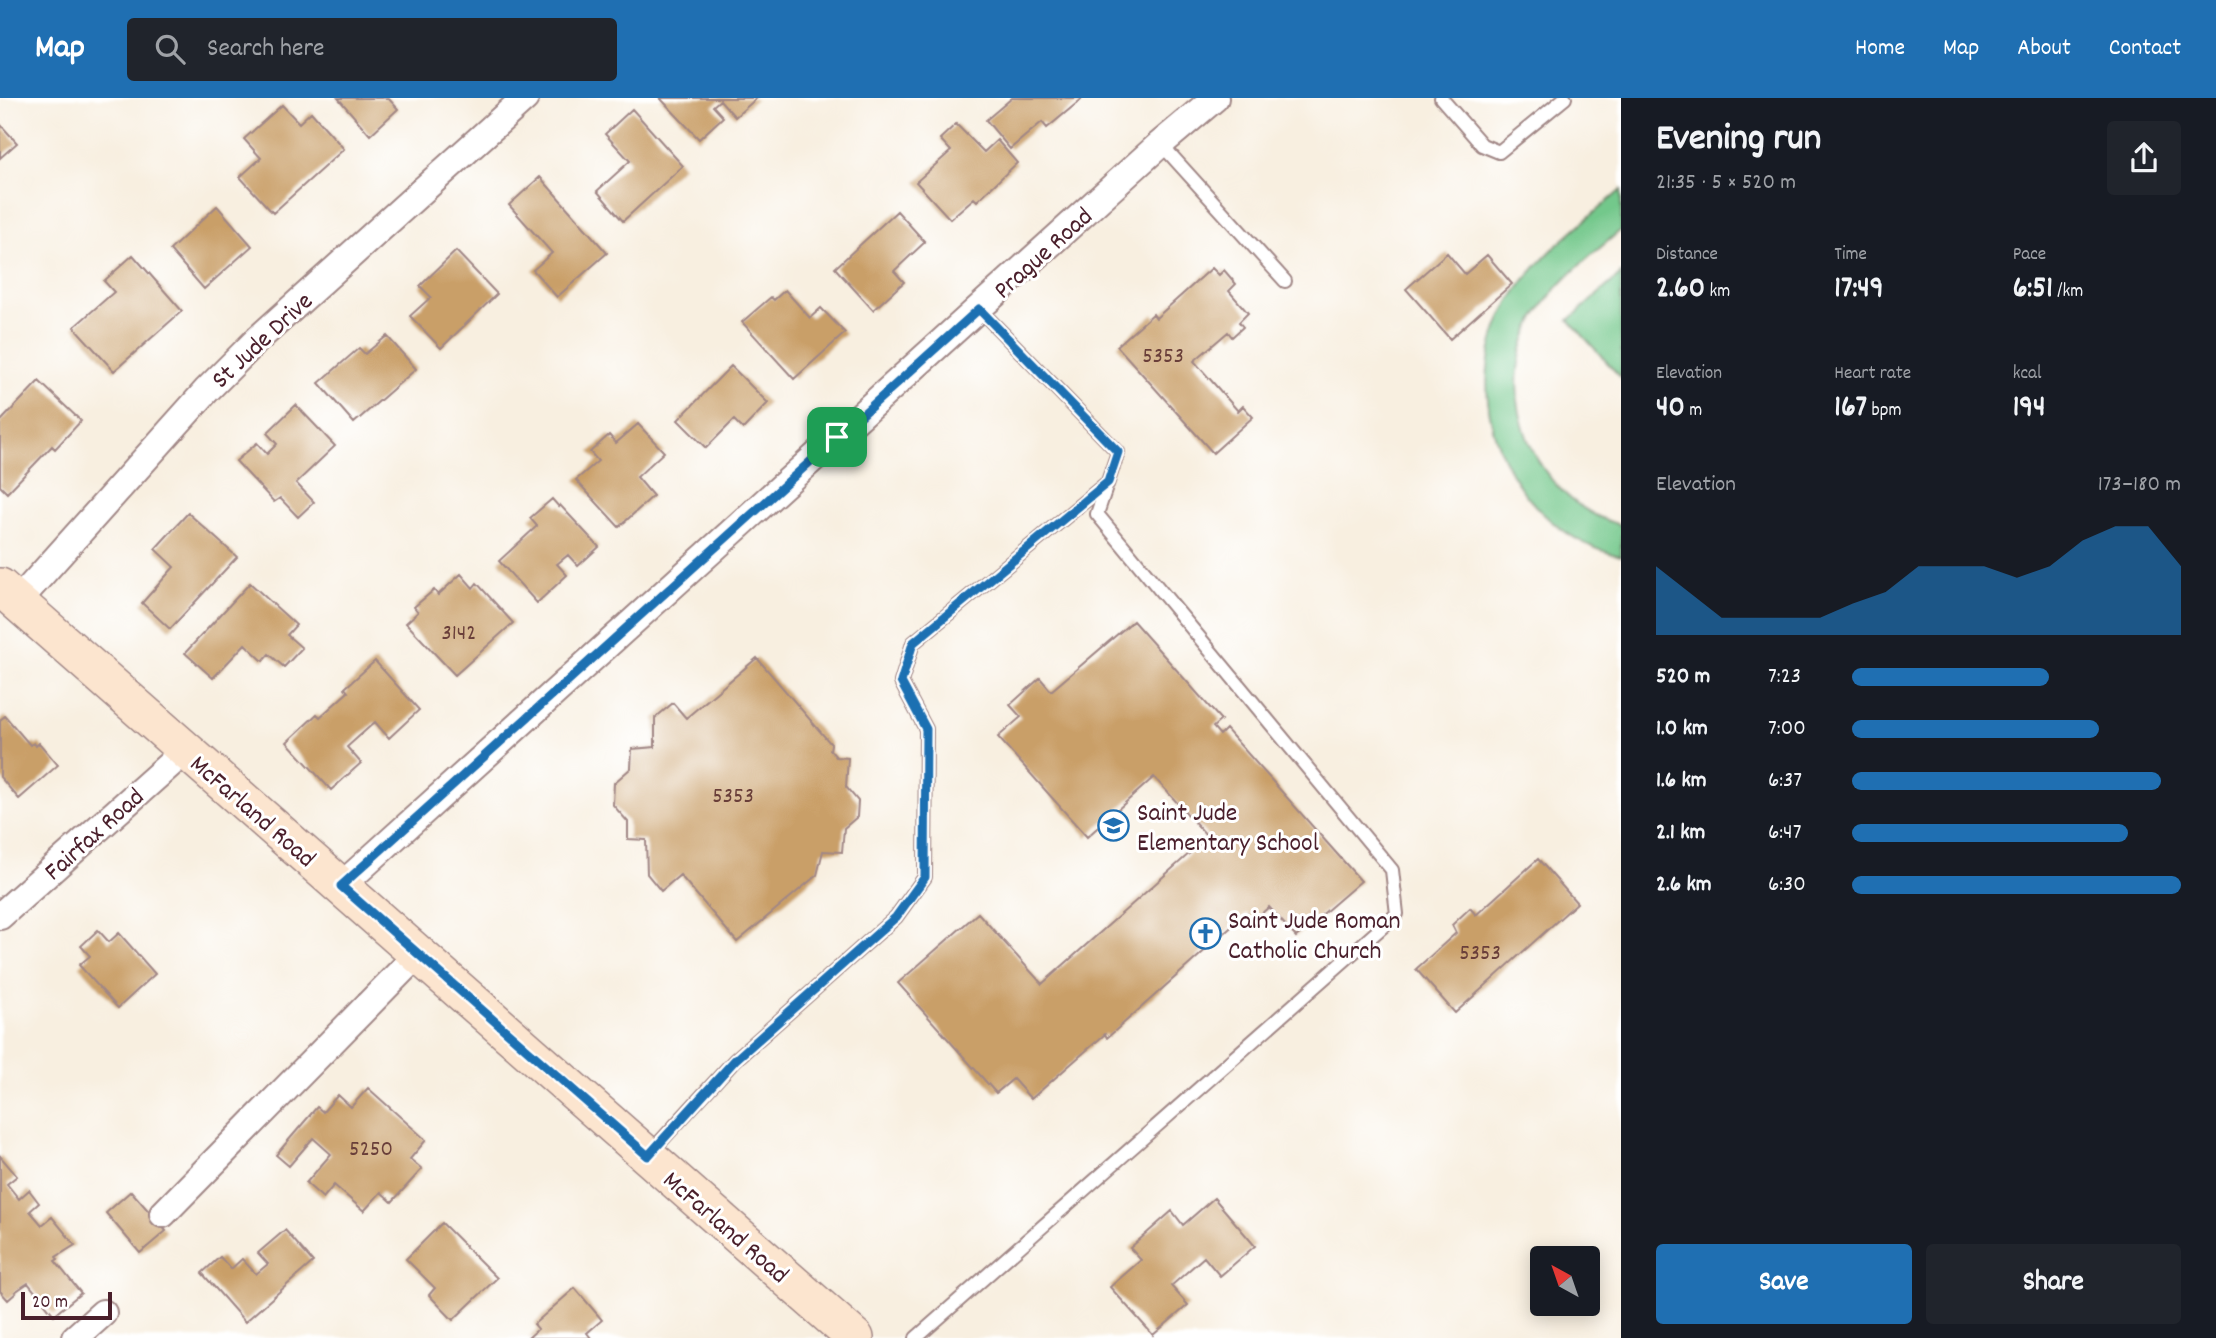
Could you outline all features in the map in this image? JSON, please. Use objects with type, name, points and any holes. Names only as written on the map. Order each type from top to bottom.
[{"type":"street","name":"St Jude Drive","points":[[9,595],[259,338],[526,98]]},
{"type":"street","name":"Prague Road","points":[[341,886],[1215,98]]},
{"type":"street","name":"McFarland Road","points":[[9,595],[855,1338]]},
{"type":"street","name":"Fairfax Road","points":[[0,916],[186,750]]},
{"type":"street","points":[[163,1214],[418,954]]},
{"type":"street","points":[[75,1338],[103,1313]]},
{"type":"lane","points":[[1444,99],[1482,145],[1499,152],[1565,98]]},
{"type":"lane","points":[[1161,144],[1285,281]]},
{"type":"lane","points":[[920,1334],[1397,914],[1392,870],[1097,514],[1118,452],[979,309]]},
{"type":"lane","points":[[648,1156],[735,1060],[896,917],[925,877],[926,729],[901,682],[913,643],[1108,482]]},
{"type":"green space","points":[[1621,190],[1621,230],[1576,268],[1546,301],[1524,344],[1518,376],[1519,408],[1528,439],[1543,468],[1564,493],[1590,512],[1621,525],[1621,556],[1583,542],[1550,520],[1523,491],[1503,457],[1491,419],[1487,380],[1493,341],[1509,303],[1520,286],[1560,242]]},
{"type":"green space","points":[[1621,274],[1621,378],[1569,320]]},
{"type":"building","points":[[338,98],[388,98],[398,109],[370,135]]},
{"type":"building","points":[[660,98],[757,98],[735,117],[720,100],[713,106],[723,117],[699,139]]},
{"type":"building","points":[[1012,98],[1083,98],[1047,128],[1042,122],[1010,149],[986,120]]},
{"type":"building","points":[[282,105],[299,123],[311,112],[344,149],[273,213],[240,177],[261,158],[244,139]]},
{"type":"building","points":[[632,109],[683,166],[623,221],[597,191],[630,161],[605,134]]},
{"type":"building","points":[[0,124],[17,143],[0,158]]},
{"type":"building","points":[[956,124],[984,152],[997,140],[1017,163],[977,201],[974,198],[950,219],[916,182],[951,151],[940,139]]},
{"type":"building","points":[[540,177],[607,253],[557,297],[533,270],[552,253],[509,205]]},
{"type":"building","points":[[217,206],[252,246],[204,289],[170,250]]},
{"type":"building","points":[[897,211],[925,242],[894,271],[904,282],[873,310],[835,268]]},
{"type":"building","points":[[456,251],[497,294],[441,348],[410,316],[431,297],[420,286]]},
{"type":"building","points":[[1447,253],[1465,274],[1487,255],[1512,284],[1450,339],[1406,289]]},
{"type":"building","points":[[133,255],[182,311],[114,371],[74,327],[114,292],[104,281]]},
{"type":"building","points":[[1212,268],[1219,275],[1224,270],[1236,284],[1229,291],[1248,313],[1239,322],[1243,327],[1232,337],[1228,332],[1194,361],[1238,411],[1243,406],[1253,417],[1213,453],[1117,346],[1153,314],[1156,318]]},
{"type":"building","points":[[785,290],[810,318],[821,308],[845,333],[794,379],[742,322],[771,297],[774,300]]},
{"type":"building","points":[[387,336],[416,369],[354,423],[319,383],[359,348],[365,354]]},
{"type":"building","points":[[731,366],[768,403],[743,429],[734,420],[706,448],[678,420]]},
{"type":"building","points":[[39,381],[81,421],[55,449],[52,446],[7,493],[0,486],[0,422]]},
{"type":"building","points":[[296,405],[335,446],[296,483],[314,502],[298,517],[280,498],[274,502],[236,461],[257,443],[267,454],[277,444],[267,433]]},
{"type":"building","points":[[638,424],[664,452],[637,477],[653,496],[619,527],[576,480],[598,461],[590,452],[609,435],[616,443]]},
{"type":"building","points":[[552,499],[599,547],[578,566],[568,555],[557,564],[567,575],[537,603],[499,561],[537,526],[530,518]]},
{"type":"building","points":[[188,513],[237,557],[170,629],[142,603],[174,567],[155,549]]},
{"type":"building","points":[[461,574],[473,588],[477,583],[513,623],[455,675],[406,623],[418,612],[414,607],[434,590],[438,595]]},
{"type":"building","points":[[250,583],[296,625],[287,635],[302,648],[284,667],[269,654],[263,661],[245,644],[213,678],[185,653]]},
{"type":"building","points":[[1133,621],[1221,720],[1213,727],[1220,735],[1226,729],[1361,881],[1296,937],[1269,907],[1253,921],[1247,913],[1107,1038],[1105,1034],[1031,1099],[1013,1079],[996,1093],[898,983],[978,913],[1042,984],[1208,837],[1154,777],[1087,837],[998,737],[1021,717],[1010,705],[1040,678],[1051,691]]},
{"type":"building","points":[[757,658],[831,744],[830,750],[836,757],[848,758],[846,787],[858,801],[857,817],[844,828],[842,852],[823,851],[817,875],[737,942],[680,875],[661,891],[647,874],[646,840],[628,839],[628,822],[613,805],[614,783],[631,768],[632,749],[655,747],[655,718],[673,703],[686,718]]},
{"type":"building","points":[[375,661],[419,710],[389,738],[375,722],[347,747],[361,763],[331,790],[287,742],[317,714],[320,717],[348,692],[345,688]]},
{"type":"building","points":[[5,716],[30,745],[34,743],[36,746],[39,743],[58,765],[19,799],[0,777],[0,720]]},
{"type":"building","points":[[1538,859],[1577,903],[1455,1013],[1416,969],[1456,933],[1452,925],[1470,908],[1476,915]]},
{"type":"building","points":[[98,930],[109,942],[119,933],[155,974],[118,1008],[79,965],[90,956],[81,946]]},
{"type":"building","points":[[368,1088],[426,1140],[410,1159],[422,1169],[392,1202],[381,1192],[364,1211],[334,1185],[323,1198],[306,1183],[331,1154],[313,1138],[289,1166],[276,1155],[317,1107],[323,1112],[338,1095],[351,1107]]},
{"type":"building","points":[[0,1156],[17,1176],[7,1184],[19,1199],[29,1190],[39,1203],[30,1211],[42,1225],[52,1217],[75,1245],[56,1257],[58,1259],[55,1261],[81,1293],[54,1315],[28,1283],[8,1300],[0,1291]]},
{"type":"building","points":[[131,1191],[166,1231],[140,1253],[106,1213]]},
{"type":"building","points":[[1214,1198],[1255,1246],[1220,1276],[1204,1257],[1171,1286],[1188,1305],[1153,1335],[1110,1287],[1141,1260],[1130,1248],[1172,1211],[1183,1225]]},
{"type":"building","points":[[442,1223],[497,1278],[453,1320],[429,1295],[435,1288],[406,1259]]},
{"type":"building","points":[[285,1230],[313,1262],[245,1322],[202,1273],[220,1257],[231,1269],[242,1259],[256,1274],[268,1264],[258,1253]]},
{"type":"building","points":[[575,1288],[602,1320],[587,1333],[591,1338],[528,1338],[538,1329],[534,1324]]},
{"type":"place","name":"Saint Jude Elementary School","points":[[1114,826]]},
{"type":"place","name":"Saint Jude Roman Catholic Church","points":[[1205,934]]},
{"type":"route","points":[[979,309],[1118,452],[1108,482],[913,643],[901,682],[926,729],[925,877],[896,917],[735,1060],[648,1156],[341,886],[837,437],[979,309]]}]
